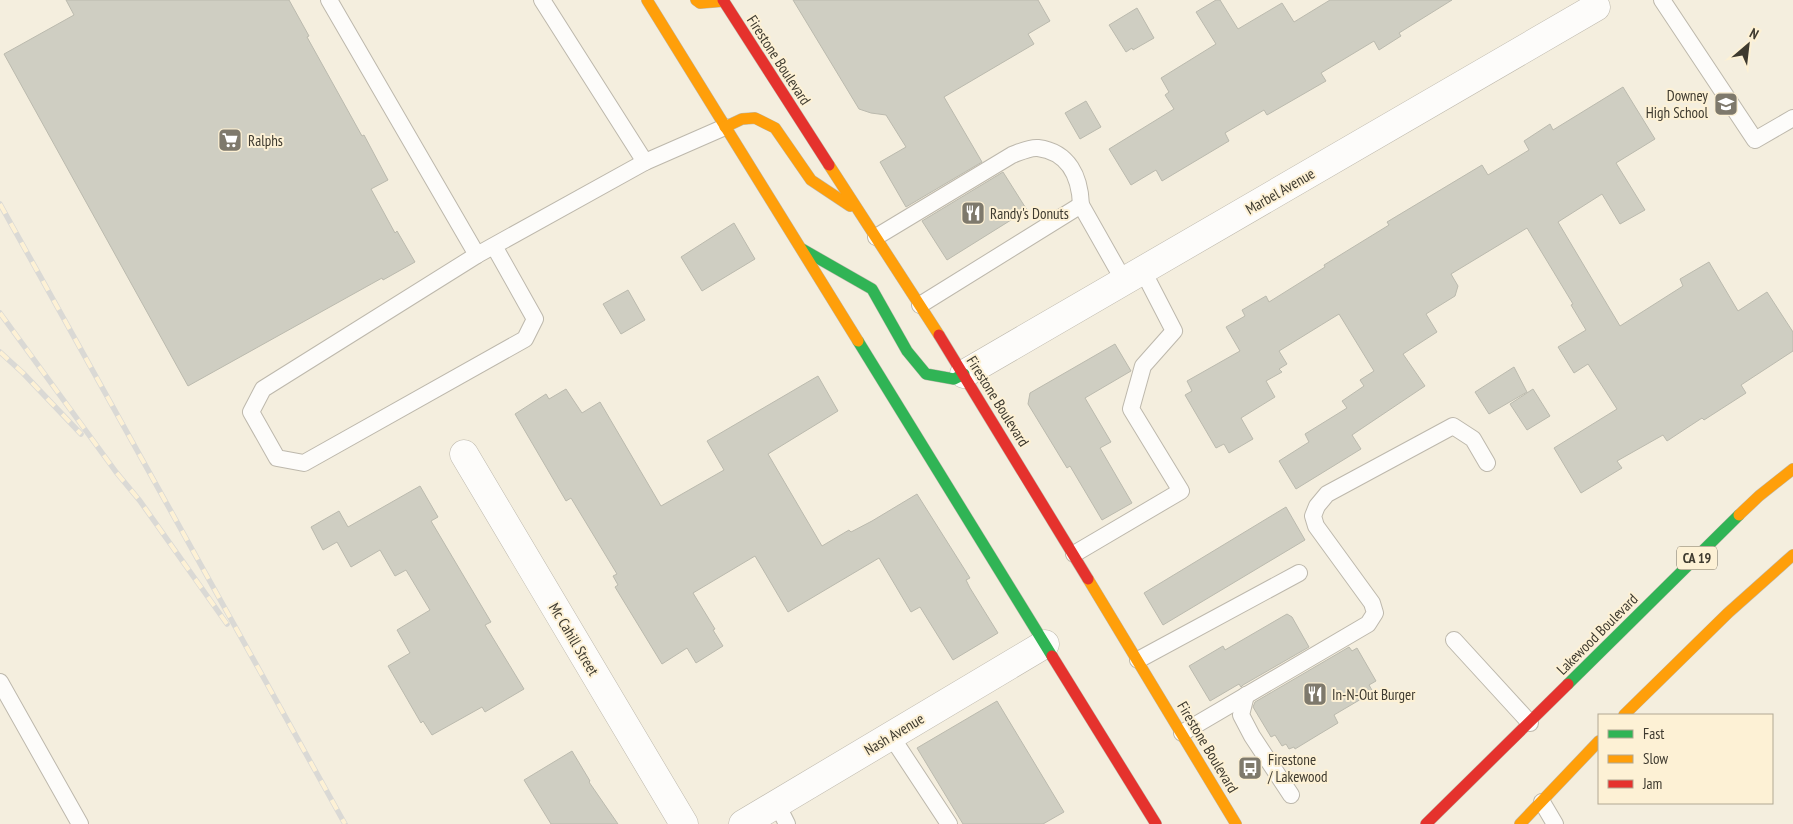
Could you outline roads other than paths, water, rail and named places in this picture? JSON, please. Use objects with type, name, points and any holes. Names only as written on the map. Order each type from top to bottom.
[{"type":"main road","points":[[646,0],[1045,644],[1153,823]]},
{"type":"main road","points":[[696,0],[700,3],[724,0]]},
{"type":"main road","name":"Firestone Boulevard","points":[[724,0],[964,374],[1236,824]]},
{"type":"main road","points":[[725,127],[742,119],[755,118],[775,128],[811,180],[860,212]]},
{"type":"main road","points":[[801,249],[872,289],[906,351],[926,374],[954,379],[964,374]]},
{"type":"main road","name":"Lakewood Boulevard","points":[[1426,824],[1759,496],[1793,470]]},
{"type":"main road","points":[[1625,714],[1755,587],[1793,555]]},
{"type":"main road","points":[[1520,824],[1598,742]]},
{"type":"street","name":"Marbel Avenue","points":[[964,374],[1602,4]]},
{"type":"street","name":"Mc Cahill Street","points":[[464,454],[684,824]]},
{"type":"street","name":"Nash Avenue","points":[[743,824],[782,814],[891,736],[1045,644]]},
{"type":"lane","points":[[329,0],[477,255]]},
{"type":"lane","points":[[542,0],[645,162]]},
{"type":"lane","points":[[1662,0],[1755,140],[1793,118]]},
{"type":"lane","points":[[494,246],[535,319],[525,339],[304,463],[277,458],[251,412],[263,389],[477,255],[645,162],[725,127]]},
{"type":"lane","points":[[876,237],[1012,155],[1037,148],[1055,153],[1067,160],[1076,176],[1080,190],[1081,205],[1174,331],[1143,366],[1131,409],[1181,491],[1074,554]]},
{"type":"lane","points":[[920,305],[1081,205]]},
{"type":"lane","points":[[1182,733],[1368,624],[1375,613],[1372,603],[1316,526],[1312,516],[1317,506],[1327,494],[1454,426],[1473,439],[1487,463]]},
{"type":"lane","points":[[1138,660],[1299,573]]},
{"type":"lane","points":[[1454,640],[1530,723]]},
{"type":"lane","points":[[0,682],[80,824]]},
{"type":"lane","points":[[1246,695],[1242,715],[1252,736],[1291,795]]},
{"type":"lane","points":[[891,736],[949,824]]},
{"type":"lane","points":[[1542,802],[1555,824]]},
{"type":"railway","points":[[0,204],[345,824]]},
{"type":"railway","points":[[0,313],[116,472],[140,501],[227,624]]},
{"type":"railway","points":[[0,352],[23,373],[81,434]]},
{"type":"place","name":"Downey High School","points":[[1726,104]]},
{"type":"place","name":"Ralphs","points":[[230,140]]},
{"type":"place","name":"Randy's Donuts","points":[[973,213]]},
{"type":"place","name":"In-N-Out Burger","points":[[1315,694]]},
{"type":"place","name":"Firestone / Lakewood","points":[[1250,768]]}]
